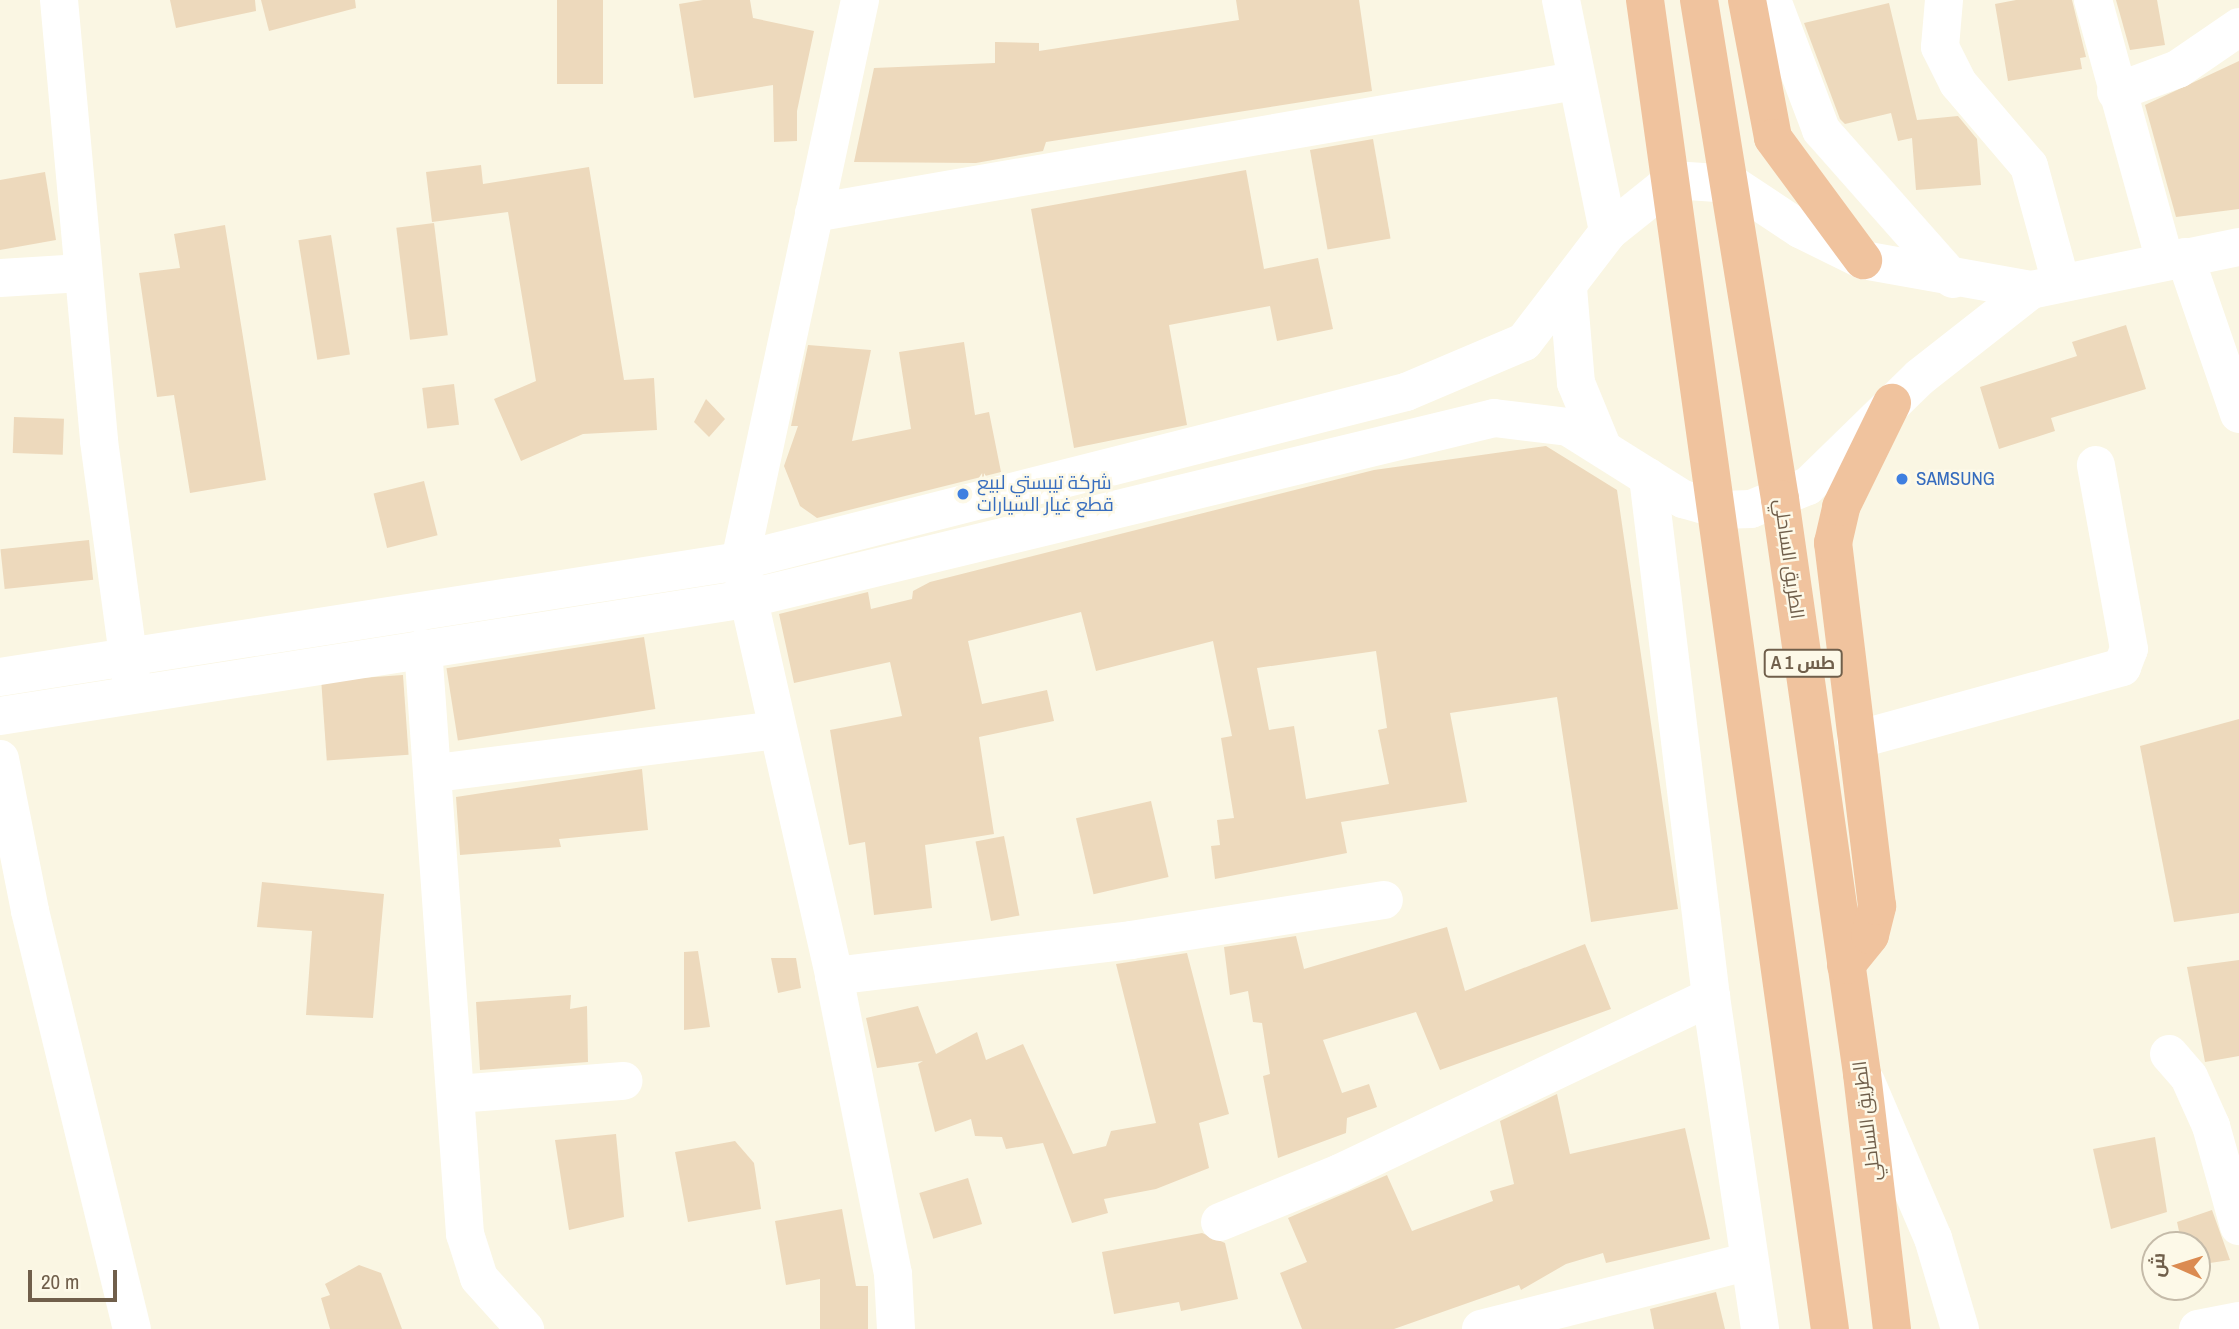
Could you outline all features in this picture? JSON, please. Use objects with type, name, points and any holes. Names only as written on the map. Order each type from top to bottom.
[{"type":"highway","name":"A 1 طس","points":[[1646,0],[1721,510],[1830,1329]]},
{"type":"highway","name":"الطريق الساحلي","points":[[1699,0],[1732,184],[1780,499],[1862,1074],[1892,1329]]},
{"type":"highway","points":[[1747,0],[1773,138],[1863,260]]},
{"type":"highway","points":[[1846,965],[1870,935],[1877,906],[1833,543],[1850,486],[1892,403]]},
{"type":"street","points":[[59,0],[82,273],[131,679]]},
{"type":"street","points":[[860,0],[740,561],[775,730],[834,976],[893,1274],[896,1329]]},
{"type":"street","points":[[1561,0],[1575,81],[1608,232]]},
{"type":"street","points":[[1772,0],[1821,130],[1953,279]]},
{"type":"street","points":[[1944,0],[1940,47],[1958,83],[2029,166],[2046,287]]},
{"type":"street","points":[[2093,0],[2116,92],[2175,259],[2235,394]]},
{"type":"street","points":[[2116,92],[2178,69],[2239,27]]},
{"type":"street","points":[[814,214],[1575,81]]},
{"type":"street","points":[[0,716],[131,679],[740,561],[1406,392],[1524,342],[1568,288],[1608,232],[1673,180],[1732,184],[1800,229],[1863,260],[1953,279],[2046,287],[2239,247]]},
{"type":"street","points":[[0,278],[82,273]]},
{"type":"street","points":[[0,677],[131,679],[423,648],[746,599],[1494,418],[1568,427],[1683,499],[1721,510],[1780,499],[1808,486],[1892,403],[1973,331],[2046,287]]},
{"type":"street","points":[[1568,288],[1576,383],[1602,446]]},
{"type":"street","points":[[1856,740],[2122,667],[2129,649],[2095,465]]},
{"type":"street","points":[[1648,477],[1710,997],[1760,1329]]},
{"type":"street","points":[[423,648],[436,773],[465,1234],[479,1278],[524,1329]]},
{"type":"street","points":[[436,773],[775,730]]},
{"type":"street","points":[[0,760],[30,911],[132,1329]]},
{"type":"street","points":[[834,976],[1131,940],[1384,901]]},
{"type":"street","points":[[1220,1222],[1340,1173],[1710,997]]},
{"type":"street","points":[[2169,1054],[2189,1077],[2211,1126],[2239,1226]]},
{"type":"street","points":[[1862,1074],[1933,1238],[1960,1329]]},
{"type":"street","points":[[457,1094],[623,1081]]},
{"type":"street","points":[[1481,1329],[1750,1262]]},
{"type":"street","points":[[2198,1329],[2239,1321]]},
{"type":"building","points":[[170,0],[255,0],[256,11],[176,28]]},
{"type":"building","points":[[261,0],[355,0],[356,8],[269,31]]},
{"type":"building","points":[[557,0],[603,0],[603,84],[557,84]]},
{"type":"building","points":[[703,0],[750,0],[753,18],[814,31],[797,111],[797,141],[774,142],[773,85],[694,98],[679,4]]},
{"type":"building","points":[[1236,0],[1359,0],[1372,91],[1046,142],[1043,151],[976,163],[854,162],[874,68],[995,63],[995,42],[1039,43],[1039,51],[1239,20]]},
{"type":"building","points":[[2016,0],[2072,0],[2086,57],[2080,58],[2082,69],[2008,81],[1995,4]]},
{"type":"building","points":[[2116,0],[2157,0],[2165,45],[2130,50]]},
{"type":"building","points":[[1889,3],[1917,120],[1958,116],[1977,139],[1981,185],[1916,190],[1912,138],[1898,141],[1891,113],[1845,124],[1840,119],[1804,23]]},
{"type":"building","points":[[2239,61],[2239,209],[2176,217],[2145,105]]},
{"type":"building","points":[[1373,139],[1391,238],[1328,250],[1310,150]]},
{"type":"building","points":[[481,165],[483,184],[589,167],[624,380],[654,378],[657,430],[583,434],[521,461],[494,399],[536,381],[508,212],[432,222],[426,172]]},
{"type":"building","points":[[1246,170],[1264,269],[1318,258],[1333,329],[1277,341],[1270,306],[1169,325],[1187,425],[1074,448],[1031,209]]},
{"type":"building","points":[[45,172],[56,240],[0,250],[0,180]]},
{"type":"building","points":[[434,223],[448,335],[410,340],[396,228]]},
{"type":"building","points":[[225,225],[266,480],[190,493],[174,395],[157,397],[139,273],[180,268],[174,234]]},
{"type":"building","points":[[331,235],[350,355],[317,360],[298,240]]},
{"type":"building","points":[[2126,325],[2146,389],[2051,418],[2055,431],[1999,449],[1980,387],[2077,356],[2072,342]]},
{"type":"building","points":[[964,342],[975,415],[989,412],[1001,472],[817,518],[800,506],[784,466],[798,426],[791,426],[808,345],[871,350],[852,441],[911,429],[899,352]]},
{"type":"building","points":[[454,384],[459,425],[427,429],[422,388]]},
{"type":"building","points":[[706,399],[725,419],[709,437],[694,422]]},
{"type":"building","points":[[14,417],[64,419],[63,455],[13,453]]},
{"type":"building","points":[[1546,446],[1617,490],[1678,909],[1591,922],[1557,697],[1450,713],[1467,802],[1341,822],[1347,853],[1215,879],[1211,846],[1220,845],[1217,820],[1234,818],[1221,738],[1232,736],[1213,641],[1096,671],[1081,612],[968,641],[982,704],[1047,690],[1054,721],[979,737],[994,834],[925,845],[932,908],[874,915],[865,842],[849,845],[830,730],[902,716],[890,662],[794,683],[779,614],[868,592],[871,609],[912,599],[913,591],[930,582],[1374,470]],"holes":[[[1376,651],[1387,728],[1378,730],[1389,784],[1306,799],[1294,726],[1269,730],[1257,668]]]},
{"type":"building","points":[[424,481],[438,535],[387,548],[374,494]]},
{"type":"building","points":[[89,540],[93,580],[5,589],[0,549]]},
{"type":"building","points":[[644,637],[655,709],[458,740],[446,668]]},
{"type":"building","points":[[403,675],[409,755],[327,761],[321,681]]},
{"type":"building","points":[[2239,719],[2239,913],[2174,922],[2140,746]]},
{"type":"building","points":[[642,769],[648,830],[559,839],[561,847],[460,855],[456,797]]},
{"type":"building","points":[[1151,801],[1169,877],[1094,894],[1076,818]]},
{"type":"building","points":[[1004,836],[1019,916],[991,921],[976,842]]},
{"type":"building","points":[[262,882],[384,894],[373,1018],[306,1015],[312,931],[257,927]]},
{"type":"building","points":[[1447,927],[1465,991],[1585,944],[1611,1009],[1440,1070],[1416,1012],[1323,1040],[1342,1093],[1369,1084],[1377,1107],[1347,1118],[1346,1133],[1278,1158],[1263,1076],[1270,1074],[1262,1023],[1253,1022],[1248,991],[1230,995],[1224,947],[1296,936],[1304,969]]},
{"type":"building","points":[[698,951],[710,1027],[684,1030],[684,952]]},
{"type":"building","points":[[1187,953],[1229,1114],[1199,1123],[1209,1168],[1156,1189],[1104,1199],[1108,1213],[1072,1223],[1043,1143],[1006,1149],[1002,1137],[975,1136],[971,1119],[935,1132],[918,1064],[923,1061],[877,1068],[866,1018],[918,1006],[936,1054],[977,1032],[986,1060],[1023,1044],[1073,1154],[1106,1146],[1111,1131],[1156,1123],[1116,964]]},
{"type":"building","points":[[771,958],[796,958],[801,988],[778,993]]},
{"type":"building","points":[[2239,960],[2239,1056],[2205,1062],[2187,967]]},
{"type":"building","points":[[571,995],[570,1009],[587,1006],[588,1062],[480,1070],[476,1002]]},
{"type":"building","points":[[1557,1094],[1570,1154],[1685,1128],[1710,1239],[1606,1263],[1603,1253],[1566,1264],[1521,1290],[1519,1285],[1394,1329],[1302,1329],[1280,1273],[1307,1262],[1288,1218],[1387,1175],[1412,1231],[1493,1201],[1490,1191],[1514,1184],[1500,1121]]},
{"type":"building","points":[[616,1134],[624,1217],[569,1230],[555,1140]]},
{"type":"building","points":[[2155,1137],[2167,1212],[2111,1229],[2093,1149]]},
{"type":"building","points":[[735,1141],[754,1163],[761,1209],[688,1222],[675,1152]]},
{"type":"building","points":[[968,1178],[982,1224],[933,1239],[919,1193]]},
{"type":"building","points":[[842,1209],[856,1286],[868,1286],[868,1329],[820,1329],[820,1279],[786,1285],[775,1221]]},
{"type":"building","points":[[2212,1210],[2230,1260],[2211,1263],[2211,1231],[2179,1231],[2177,1222]]},
{"type":"building","points":[[1202,1233],[1225,1243],[1238,1299],[1181,1311],[1179,1302],[1114,1314],[1102,1252]]},
{"type":"building","points":[[359,1265],[381,1273],[402,1329],[330,1329],[321,1298],[330,1295],[325,1284]]},
{"type":"building","points":[[1716,1292],[1725,1329],[1654,1329],[1650,1309]]},
{"type":"place","name":"SAMSUNG","points":[[1902,479]]},
{"type":"place","name":"شركة تيبستي لبيع قطع غيار السيارات","points":[[963,494]]}]
